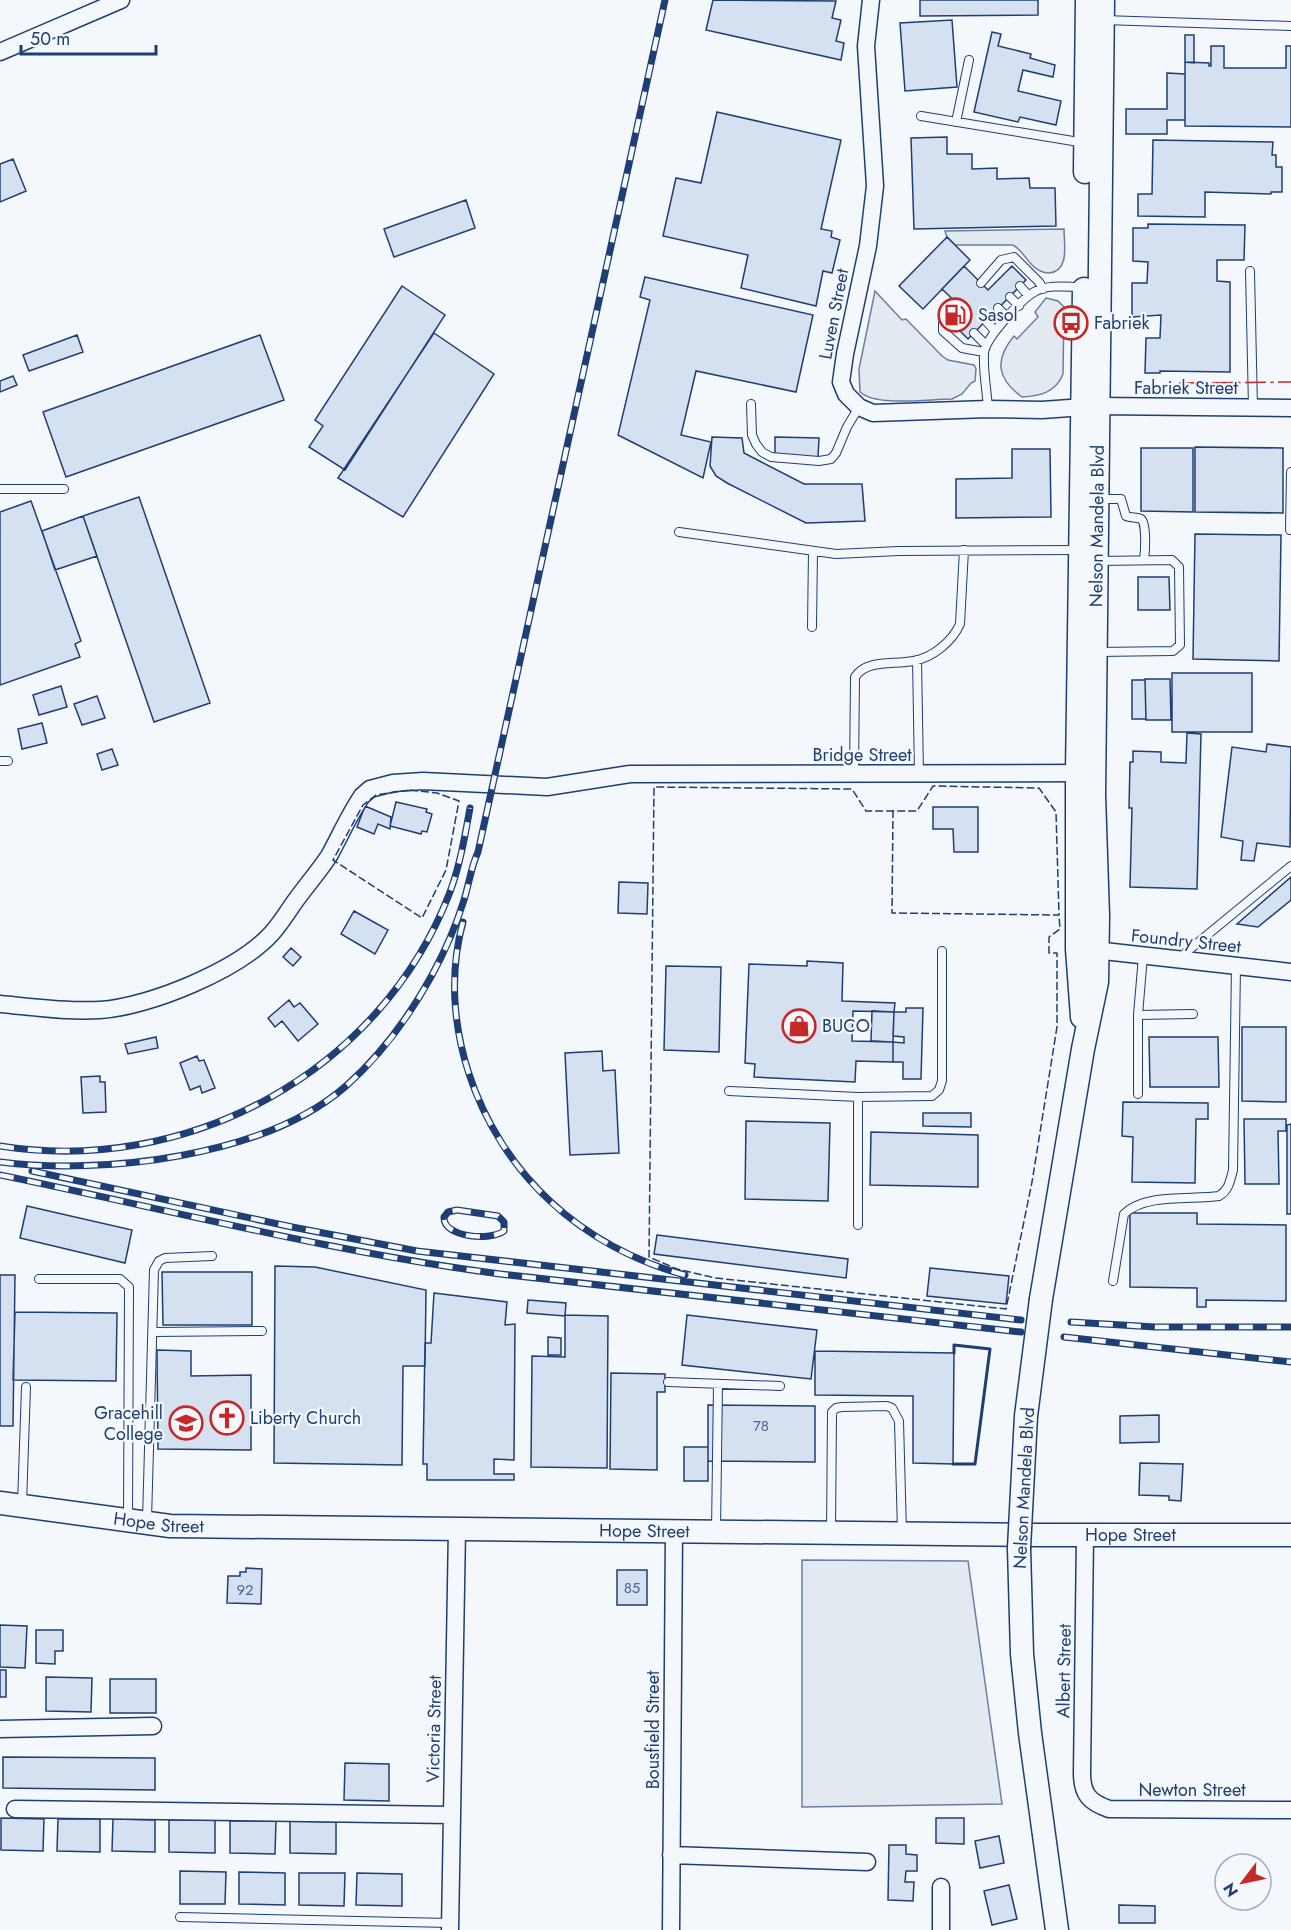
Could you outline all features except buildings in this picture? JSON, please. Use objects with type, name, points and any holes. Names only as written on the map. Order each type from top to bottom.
[{"type":"street","points":[[0,52],[121,0]]},
{"type":"street","name":"Luven Street","points":[[859,407],[846,394],[841,382],[844,354],[867,246],[875,186],[866,46],[872,0]]},
{"type":"street","name":"Nelson Mandela Blvd","points":[[1086,773],[1096,652],[1089,555],[1097,498],[1084,287],[1087,0]]},
{"type":"street","name":"Nelson Mandela Blvd","points":[[1056,1919],[1030,1733],[1022,1654],[1019,1548],[1029,1393],[1041,1299],[1082,1057],[1087,949],[1086,773],[1090,407],[1103,10]]},
{"type":"street","points":[[859,407],[873,413],[1090,407]]},
{"type":"street","name":"Fabriek Street","points":[[1090,407],[1291,408]]},
{"type":"street","name":"Bridge Street","points":[[0,1004],[73,1010],[122,1007],[147,1002],[178,990],[242,957],[271,934],[280,923],[328,856],[357,803],[370,789],[382,785],[423,781],[523,788],[547,787],[630,774],[1086,773]]},
{"type":"street","name":"Foundry Street","points":[[1087,949],[1291,972]]},
{"type":"street","name":"Hope Street","points":[[11,1504],[170,1526],[1085,1536],[1291,1535]]},
{"type":"street","name":"Victoria Street","points":[[450,1926],[457,1529]]},
{"type":"street","name":"Bousfield Street","points":[[671,1930],[674,1531]]},
{"type":"street","name":"Albert Street","points":[[1085,1536],[1082,1784],[1086,1794],[1095,1804]]},
{"type":"street","points":[[0,1729],[153,1726]]},
{"type":"street","name":"Newton Street","points":[[1095,1804],[1109,1809],[1291,1810]]},
{"type":"street","points":[[15,1809],[452,1815]]},
{"type":"street","points":[[671,1855],[867,1862]]},
{"type":"street","points":[[941,1887],[941,1930]]},
{"type":"lane","points":[[1103,10],[1291,26]]},
{"type":"lane","points":[[956,122],[969,60]]},
{"type":"lane","points":[[921,116],[1085,143]]},
{"type":"lane","points":[[981,283],[1001,260],[1014,257],[1043,289]]},
{"type":"lane","points":[[998,264],[1006,272]]},
{"type":"lane","points":[[1250,271],[1252,408]]},
{"type":"lane","points":[[988,275],[996,283]]},
{"type":"lane","points":[[1020,286],[1028,296]]},
{"type":"lane","points":[[988,409],[985,348],[995,331],[1028,296],[1048,287],[1084,287]]},
{"type":"lane","points":[[1010,297],[1019,306]]},
{"type":"lane","points":[[998,308],[1008,318]]},
{"type":"lane","points":[[957,312],[943,323],[943,331],[962,348],[985,348]]},
{"type":"lane","points":[[986,321],[995,331]]},
{"type":"lane","points":[[974,333],[985,348]]},
{"type":"lane","points":[[751,404],[753,435],[762,452],[771,457],[819,461],[831,459],[836,453],[859,407]]},
{"type":"lane","points":[[1290,530],[1291,472]]},
{"type":"lane","points":[[0,489],[64,489]]},
{"type":"lane","points":[[1097,498],[1121,499],[1127,518],[1143,521],[1145,526],[1144,560]]},
{"type":"lane","points":[[679,532],[836,554],[964,550],[1172,560],[1179,567],[1180,645],[1173,651],[1096,652]]},
{"type":"lane","points":[[854,774],[855,677],[869,666],[917,660],[941,648],[955,635],[960,624],[964,550]]},
{"type":"lane","points":[[812,627],[813,551]]},
{"type":"lane","points":[[917,660],[919,775]]},
{"type":"lane","points":[[1178,960],[1291,866]]},
{"type":"lane","points":[[729,1091],[858,1097],[932,1096],[939,1090],[942,1082],[942,951]]},
{"type":"lane","points":[[1138,1094],[1138,1015],[1143,956]]},
{"type":"lane","points":[[1113,1281],[1124,1214],[1130,1208],[1165,1200],[1219,1196],[1230,1184],[1233,1170],[1236,966]]},
{"type":"lane","points":[[1138,1015],[1193,1014]]},
{"type":"lane","points":[[858,1097],[858,1225]]},
{"type":"lane","points":[[137,1523],[153,1332],[154,1270],[159,1261],[165,1258],[212,1257]]},
{"type":"lane","points":[[39,1279],[120,1279],[129,1287],[137,1523]]},
{"type":"lane","points":[[153,1332],[262,1331]]},
{"type":"lane","points":[[668,1382],[780,1386]]},
{"type":"lane","points":[[717,1532],[718,1384]]},
{"type":"lane","points":[[11,1504],[26,1387]]},
{"type":"lane","points":[[831,1533],[832,1412],[842,1407],[887,1407],[892,1408],[899,1421],[902,1534]]},
{"type":"lane","points":[[180,1917],[450,1926]]},
{"type":"shaded area","points":[[1064,229],[1063,262],[1056,271],[1049,273],[1036,268],[1013,245],[955,245],[947,237],[945,231]]},
{"type":"shaded area","points":[[875,291],[902,320],[906,319],[942,356],[948,360],[974,365],[975,381],[962,394],[952,399],[890,401],[868,397],[860,392],[859,369]]},
{"type":"shaded area","points":[[1046,298],[1058,301],[1064,307],[1063,374],[1056,385],[1047,392],[1022,397],[1007,383],[1001,369],[1001,361],[1003,353],[1014,336],[1017,339],[1038,317],[1035,312]]},
{"type":"shaded area","points":[[802,1560],[968,1561],[1002,1804],[802,1807]]},
{"type":"railway","points":[[0,1162],[86,1166],[133,1162],[181,1156],[228,1145],[272,1130],[312,1110],[346,1086],[383,1048],[423,991],[454,929],[478,852],[665,0]]},
{"type":"railway","points":[[0,1146],[70,1151],[140,1144],[207,1126],[270,1098],[327,1059],[377,1012],[419,956],[450,892],[470,808]]},
{"type":"railway","points":[[463,922],[456,959],[455,997],[459,1035],[469,1073],[483,1109],[501,1142],[524,1174],[550,1201],[580,1226],[648,1263],[685,1275]]},
{"type":"railway","points":[[32,1171],[292,1227],[417,1251],[1021,1320]]},
{"type":"railway","points":[[0,1175],[311,1242],[437,1265],[1021,1332]]},
{"type":"railway","points":[[457,1210],[498,1216],[504,1222],[504,1231],[479,1237],[459,1233],[446,1224],[444,1217],[448,1212],[457,1210]]},
{"type":"railway","points":[[1071,1322],[1155,1327],[1291,1327]]},
{"type":"railway","points":[[1064,1337],[1291,1362]]},
{"type":"fence","points":[[893,810],[892,913],[1059,915],[1056,812],[1039,788],[933,786],[917,811],[866,811],[852,789],[654,787],[649,1257],[677,1269],[715,1278],[1006,1309],[1032,1182],[1057,1027],[1057,953],[1049,953],[1049,937],[1060,929],[1059,915]]},
{"type":"fence","points":[[410,790],[437,793],[459,801],[446,870],[422,918],[333,860],[363,805],[376,795],[410,790]]},
{"type":"wall","points":[[953,1464],[975,1464],[990,1349],[954,1345],[954,1353]]},
{"type":"power","points":[[1179,383],[1291,382]]},
{"type":"place","name":"Sasol","points":[[955,315]]},
{"type":"place","name":"Fabriek","points":[[1071,323]]},
{"type":"place","name":"BUCO","points":[[799,1026]]},
{"type":"place","name":"Liberty Church","points":[[227,1418]]},
{"type":"place","name":"Gracehill College","points":[[186,1423]]}]
